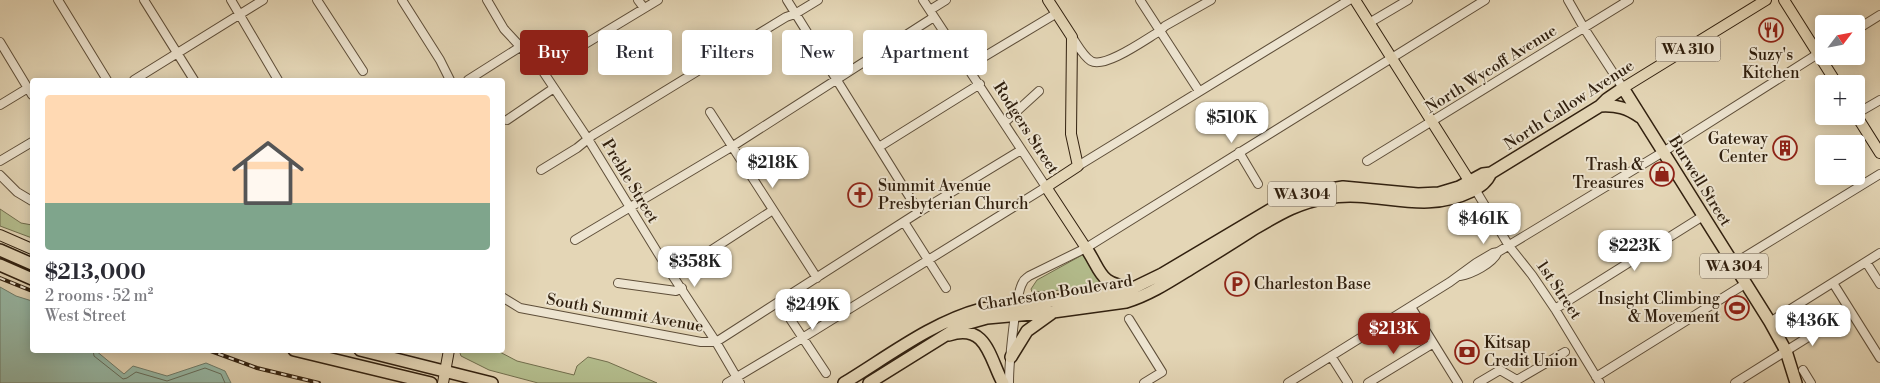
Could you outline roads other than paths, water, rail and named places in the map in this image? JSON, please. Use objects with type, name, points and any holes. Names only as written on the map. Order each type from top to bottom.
[{"type":"highway","name":"North Callow Avenue","points":[[1473,186],[1488,181],[1491,174],[1600,106],[1623,88]]},
{"type":"highway","name":"Burwell Street","points":[[1623,88],[1770,322],[1786,351],[1796,383]]},
{"type":"highway","name":"WA 304","points":[[1600,106],[1612,105],[1622,107],[1643,119]]},
{"type":"highway","name":"Charleston Boulevard","points":[[869,383],[962,325],[1016,310],[1115,294],[1136,287],[1162,274],[1278,205],[1305,193],[1343,187],[1429,194],[1473,186]]},
{"type":"highway","name":"Charleston Boulevard","points":[[844,383],[949,320],[981,309],[1053,312],[1126,302],[1147,294],[1282,212],[1308,201],[1343,196],[1429,203],[1456,198],[1473,186]]},
{"type":"highway","points":[[1086,248],[1105,279],[1117,286],[1136,287]]},
{"type":"highway","points":[[0,250],[30,263]]},
{"type":"highway","points":[[0,265],[30,278]]},
{"type":"highway","points":[[1011,357],[1027,331],[1053,312]]},
{"type":"highway","points":[[942,337],[961,333],[974,335],[981,339],[989,350],[1003,383]]},
{"type":"highway","points":[[306,353],[431,383]]},
{"type":"highway","points":[[373,353],[492,383]]},
{"type":"main road","points":[[1046,187],[1078,166],[1071,134],[1072,37],[1048,0]]},
{"type":"main road","name":"1st Street","points":[[1355,0],[1473,186]]},
{"type":"main road","name":"North Callow Avenue","points":[[1623,88],[1766,0]]},
{"type":"main road","points":[[1784,0],[1815,44]]},
{"type":"main road","points":[[1862,125],[1880,153]]},
{"type":"main road","name":"Rodgers Street","points":[[1046,187],[1086,248]]},
{"type":"main road","points":[[0,235],[30,248]]},
{"type":"main road","points":[[443,383],[448,353]]},
{"type":"street","points":[[58,0],[106,78]]},
{"type":"street","points":[[144,0],[193,78]]},
{"type":"street","points":[[231,0],[277,78]]},
{"type":"street","points":[[137,78],[263,0]]},
{"type":"street","points":[[317,0],[363,71]]},
{"type":"street","points":[[402,0],[440,60],[449,78]]},
{"type":"street","name":"Preble Street","points":[[487,0],[504,28],[520,46]]},
{"type":"street","points":[[638,0],[644,8]]},
{"type":"street","points":[[588,42],[658,0]]},
{"type":"street","points":[[787,0],[919,212]]},
{"type":"street","points":[[541,170],[577,148],[593,135],[786,16],[795,14],[818,0]]},
{"type":"street","name":"Rodgers Street","points":[[923,0],[943,30]]},
{"type":"street","points":[[930,10],[946,0]]},
{"type":"street","points":[[1140,0],[1199,92]]},
{"type":"street","points":[[1072,37],[1087,59],[1093,63],[1108,62],[1211,0]]},
{"type":"street","points":[[1078,166],[1349,0]]},
{"type":"street","points":[[1369,23],[1408,0]]},
{"type":"street","points":[[1009,383],[1016,310],[1020,290],[1028,276],[1086,248],[1485,0]]},
{"type":"street","name":"Burwell Street","points":[[1568,0],[1623,88]]},
{"type":"street","name":"North Wycoff Avenue","points":[[1367,161],[1629,0]]},
{"type":"street","points":[[987,55],[1056,13]]},
{"type":"street","points":[[1865,24],[1880,15]]},
{"type":"street","points":[[575,240],[733,146],[934,17]]},
{"type":"street","points":[[0,42],[30,92],[0,105]]},
{"type":"street","points":[[471,78],[520,46]]},
{"type":"street","points":[[1288,383],[1460,276],[1464,270],[1493,252],[1498,252],[1509,246],[1815,56]]},
{"type":"street","name":"Preble Street","points":[[545,75],[588,139],[738,380]]},
{"type":"street","name":"Rodgers Street","points":[[973,75],[1046,187]]},
{"type":"street","points":[[879,147],[980,84]]},
{"type":"street","points":[[507,120],[554,88]]},
{"type":"street","points":[[1004,123],[1039,91]]},
{"type":"street","points":[[1865,109],[1880,100]]},
{"type":"street","points":[[710,112],[817,278]]},
{"type":"street","points":[[0,161],[30,143]]},
{"type":"street","name":"South Summit Avenue","points":[[505,299],[520,308],[701,342],[716,342],[919,212],[1021,150]]},
{"type":"street","points":[[1239,152],[1258,184]]},
{"type":"street","points":[[1733,264],[1880,174]]},
{"type":"street","points":[[0,175],[17,192],[30,200]]},
{"type":"street","name":"1st Street","points":[[1473,186],[1509,246],[1555,308],[1598,380]]},
{"type":"street","points":[[727,383],[738,380],[928,259],[1046,187]]},
{"type":"street","points":[[673,275],[773,210]]},
{"type":"street","points":[[1555,308],[1703,216]]},
{"type":"street","points":[[904,222],[946,288]]},
{"type":"street","points":[[1770,322],[1880,254]]},
{"type":"street","points":[[1866,262],[1880,284]]},
{"type":"street","points":[[1833,282],[1880,358]]},
{"type":"street","points":[[618,283],[676,291],[682,288]]},
{"type":"street","points":[[1598,380],[1745,284]]},
{"type":"street","points":[[779,302],[804,337],[826,373]]},
{"type":"street","points":[[1411,307],[1432,344],[1458,383]]},
{"type":"street","points":[[1129,319],[1162,372],[1144,383]]},
{"type":"street","points":[[1735,383],[1829,324]]},
{"type":"street","points":[[1368,383],[1432,344]]},
{"type":"street","points":[[1478,383],[1500,370],[1518,382],[1565,352]]},
{"type":"street","points":[[1331,356],[1348,383]]},
{"type":"street","points":[[1803,370],[1811,383]]},
{"type":"water","points":[[0,287],[16,296],[30,300],[30,353],[99,353],[124,374],[133,366],[167,376],[206,363],[225,371],[231,383],[0,383]]},
{"type":"railway","points":[[0,278],[30,290]]},
{"type":"railway","points":[[216,353],[257,368],[319,383]]},
{"type":"place","name":"Suzy's Kitchen","points":[[1771,30]]},
{"type":"place","name":"Gateway Center","points":[[1785,148]]},
{"type":"place","name":"Trash & Treasures","points":[[1662,174]]},
{"type":"place","name":"Summit Avenue Presbyterian Church","points":[[860,195]]},
{"type":"place","name":"Charleston Base","points":[[1237,284]]},
{"type":"place","name":"Insight Climbing & Movement","points":[[1737,308]]},
{"type":"place","name":"Kitsap Credit Union","points":[[1467,352]]}]
